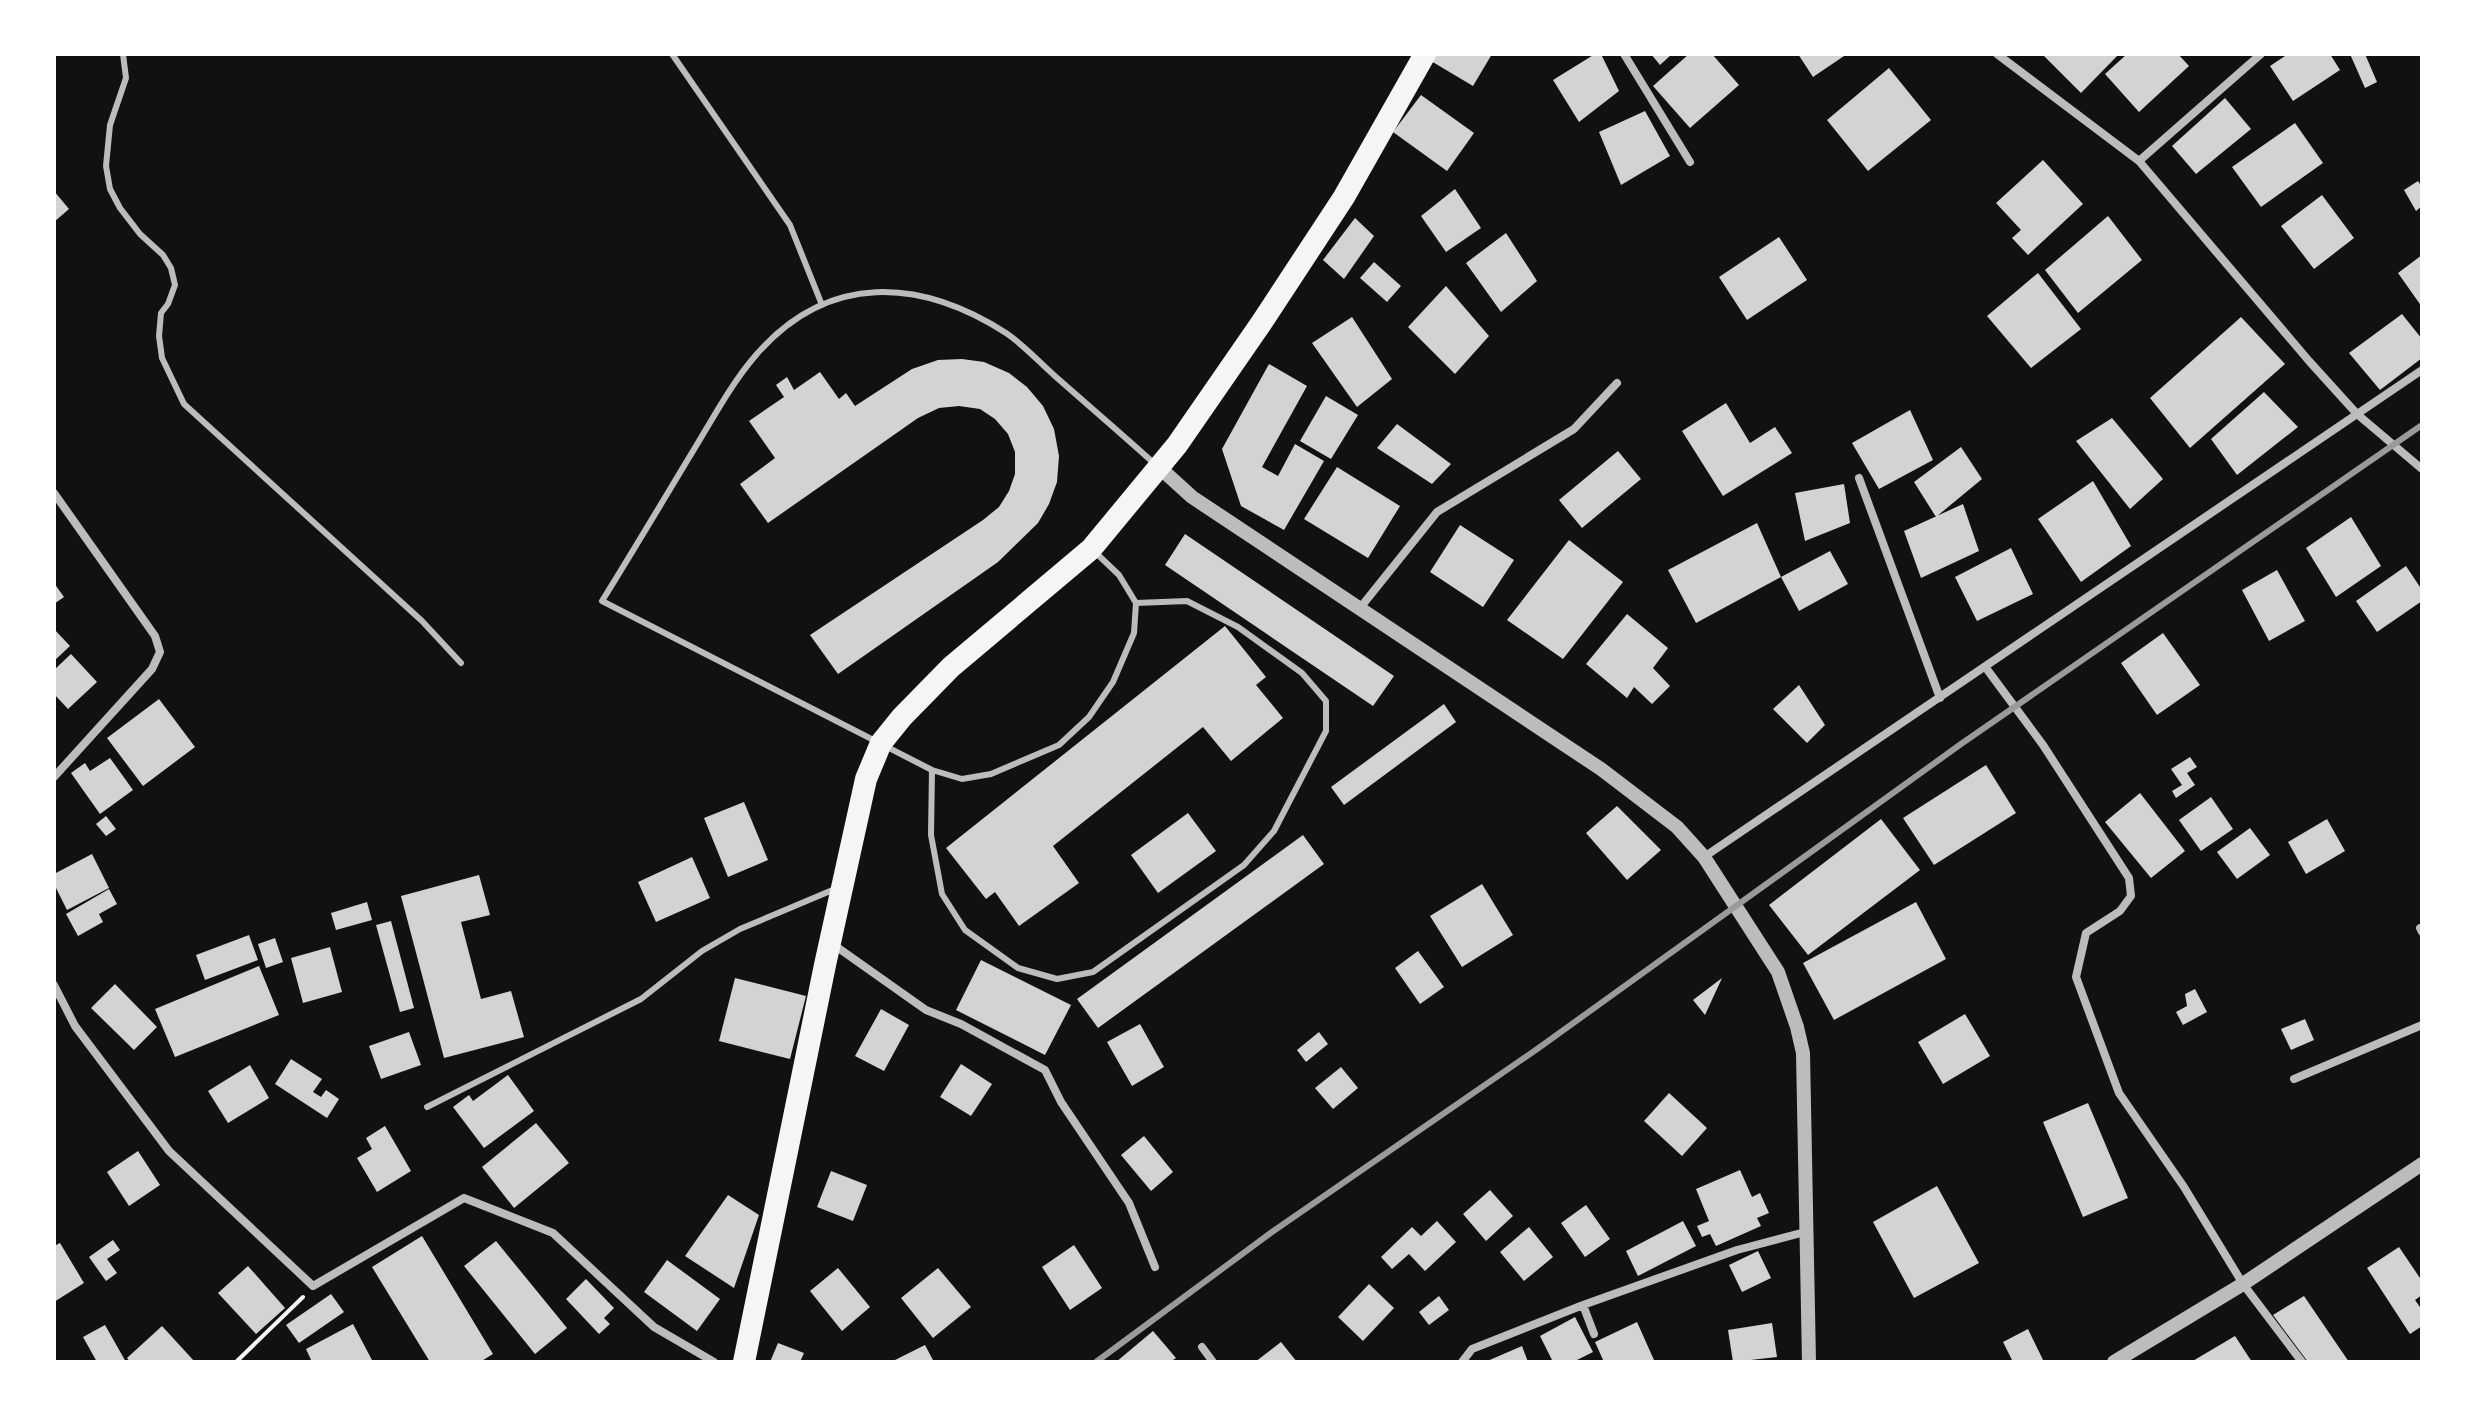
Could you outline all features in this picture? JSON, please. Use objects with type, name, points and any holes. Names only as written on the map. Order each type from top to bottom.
[{"type":"highway","points":[[744,1362],[866,779],[881,743],[951,667],[1091,549],[1159,467],[1262,322],[1344,197],[1425,54]]},
{"type":"street","points":[[1624,54],[1690,162]]},
{"type":"street","points":[[1997,54],[2139,161],[2357,414],[2422,469]]},
{"type":"street","points":[[2139,161],[2261,54]]},
{"type":"street","points":[[1704,857],[2422,370]]},
{"type":"street","points":[[1360,608],[1437,512],[1574,429],[1617,383]]},
{"type":"street","points":[[1159,467],[1192,497],[1601,769],[1677,827],[1704,857],[1778,972],[1803,1053],[1809,1362]]},
{"type":"street","points":[[1859,478],[1940,698]]},
{"type":"street","points":[[54,493],[155,636],[160,652],[152,669],[54,777]]},
{"type":"street","points":[[1986,668],[2043,745],[2129,878],[2131,896],[2120,911],[2086,933],[2076,977],[2119,1093],[2184,1187],[2243,1284],[2302,1362]]},
{"type":"street","points":[[830,942],[926,1010],[961,1024],[1045,1070],[1061,1102],[1129,1203],[1155,1267]]},
{"type":"street","points":[[54,985],[75,1026],[169,1151],[313,1286],[464,1198],[553,1233],[654,1327],[714,1362]]},
{"type":"street","points":[[2294,1079],[2422,1025]]},
{"type":"street","points":[[2114,1362],[2243,1284],[2422,1164]]},
{"type":"street","points":[[1462,1362],[1472,1349],[1583,1305],[1737,1250],[1805,1232]]},
{"type":"street","points":[[1583,1305],[1594,1334]]},
{"type":"street","points":[[1202,1347],[1213,1362]]},
{"type":"lane","points":[[123,54],[126,78],[110,125],[106,166],[110,189],[140,234],[163,255],[171,268],[175,285],[161,313],[159,336],[162,358],[184,404],[422,621],[461,663]]},
{"type":"lane","points":[[672,54],[790,225],[822,305]]},
{"type":"lane","points":[[1091,549],[1119,575],[1136,603],[1134,633],[1113,682],[1089,717],[1059,745],[991,774],[962,779],[932,770],[602,601],[729,392],[756,355],[788,324],[822,305],[857,294],[897,290],[939,299],[975,315],[1009,335],[1159,467]]},
{"type":"lane","points":[[932,770],[931,835],[942,894],[965,930],[1018,968],[1057,979],[1093,972],[1244,865],[1274,831],[1326,731],[1326,701],[1302,673],[1238,627],[1187,601],[1136,603]]},
{"type":"lane","points":[[427,1107],[641,999],[702,951],[740,929],[843,886]]},
{"type":"path","points":[[236,1362],[313,1286]]},
{"type":"building","points":[[1435,54],[1492,54],[1473,86],[1431,61]]},
{"type":"building","points":[[1595,54],[1601,54],[1619,91],[1579,122],[1553,80]]},
{"type":"building","points":[[1651,54],[1672,54],[1660,65]]},
{"type":"building","points":[[1689,54],[1712,54],[1739,85],[1690,128],[1653,86]]},
{"type":"building","points":[[1798,54],[1847,54],[1813,77]]},
{"type":"building","points":[[2042,54],[2119,54],[2081,93]]},
{"type":"building","points":[[2127,54],[2178,54],[2189,66],[2139,112],[2105,74]]},
{"type":"building","points":[[2288,54],[2330,54],[2340,70],[2293,101],[2270,66]]},
{"type":"building","points":[[2350,54],[2365,54],[2377,82],[2365,88]]},
{"type":"building","points":[[1889,68],[1931,120],[1868,171],[1827,120]]},
{"type":"building","points":[[1421,95],[1474,133],[1447,171],[1393,132]]},
{"type":"building","points":[[2225,98],[2251,129],[2196,174],[2172,146]]},
{"type":"building","points":[[1645,111],[1670,156],[1621,185],[1599,132]]},
{"type":"building","points":[[2295,123],[2323,163],[2261,207],[2232,167]]},
{"type":"building","points":[[2043,160],[2083,204],[2028,255],[2012,238],[2021,230],[1996,203]]},
{"type":"building","points":[[2418,181],[2422,187],[2422,206],[2416,211],[2404,190]]},
{"type":"building","points":[[1455,189],[1481,228],[1446,252],[1421,216]]},
{"type":"building","points":[[54,191],[69,209],[54,222]]},
{"type":"building","points":[[2322,195],[2354,238],[2314,269],[2281,226]]},
{"type":"building","points":[[2108,216],[2142,260],[2078,313],[2045,270]]},
{"type":"building","points":[[1355,218],[1374,236],[1344,279],[1323,260]]},
{"type":"building","points":[[1506,233],[1537,281],[1501,312],[1466,263]]},
{"type":"building","points":[[1779,237],[1807,280],[1747,320],[1719,277]]},
{"type":"building","points":[[2422,255],[2422,307],[2398,273]]},
{"type":"building","points":[[1374,262],[1401,286],[1387,302],[1360,278]]},
{"type":"building","points":[[2038,273],[2081,329],[2031,368],[1987,316]]},
{"type":"building","points":[[1446,286],[1489,336],[1455,374],[1408,327]]},
{"type":"building","points":[[2402,314],[2422,339],[2422,358],[2380,390],[2349,353]]},
{"type":"building","points":[[1352,317],[1392,379],[1357,407],[1312,343]]},
{"type":"building","points":[[2241,317],[2285,364],[2190,448],[2150,398]]},
{"type":"building","points":[[938,360],[984,362],[1009,373],[1027,387],[1043,406],[1054,429],[1059,456],[1057,482],[1049,504],[1038,523],[998,562],[838,674],[810,635],[999,507],[1015,474],[1015,452],[1008,434],[995,419],[980,409],[959,406],[939,408],[918,418],[768,523],[740,484],[775,458],[749,421],[784,397],[776,385],[787,377],[794,390],[820,372],[839,399],[846,393],[855,406],[912,369]]},
{"type":"building","points":[[1269,364],[1307,386],[1262,467],[1278,476],[1295,444],[1324,461],[1284,530],[1241,506],[1222,449]]},
{"type":"building","points":[[2264,392],[2298,427],[2237,475],[2211,439]]},
{"type":"building","points":[[1326,396],[1358,415],[1331,459],[1300,441]]},
{"type":"building","points":[[1726,403],[1750,443],[1775,427],[1792,453],[1723,496],[1682,431]]},
{"type":"building","points":[[1910,410],[1933,460],[1879,489],[1852,443]]},
{"type":"building","points":[[2112,418],[2163,479],[2130,509],[2076,441]]},
{"type":"building","points":[[1397,424],[1451,464],[1432,484],[1377,448]]},
{"type":"building","points":[[1961,447],[1982,479],[1936,517],[1914,482]]},
{"type":"building","points":[[1618,451],[1641,479],[1582,528],[1559,500]]},
{"type":"building","points":[[1337,467],[1400,506],[1368,558],[1304,519]]},
{"type":"building","points":[[2093,481],[2131,546],[2081,582],[2038,519]]},
{"type":"building","points":[[1844,484],[1850,523],[1805,541],[1795,493]]},
{"type":"building","points":[[1963,504],[1979,551],[1921,578],[1904,531]]},
{"type":"building","points":[[2351,517],[2381,566],[2336,597],[2306,548]]},
{"type":"building","points":[[1757,523],[1781,577],[1696,623],[1668,570]]},
{"type":"building","points":[[1460,525],[1514,560],[1483,607],[1430,572]]},
{"type":"building","points":[[1185,534],[1394,676],[1373,706],[1165,565]]},
{"type":"building","points":[[1569,540],[1623,582],[1563,659],[1507,620]]},
{"type":"building","points":[[2011,548],[2033,594],[1977,621],[1955,577]]},
{"type":"building","points":[[1830,551],[1848,584],[1799,611],[1781,577]]},
{"type":"building","points":[[2406,566],[2422,590],[2422,601],[2377,632],[2356,601]]},
{"type":"building","points":[[2277,570],[2305,621],[2269,641],[2242,590]]},
{"type":"building","points":[[54,583],[64,597],[54,604]]},
{"type":"building","points":[[1627,614],[1668,648],[1653,668],[1670,686],[1652,704],[1634,687],[1627,698],[1586,664]]},
{"type":"building","points":[[1225,626],[1266,677],[1256,685],[1283,718],[1231,761],[1203,727],[1053,846],[1079,883],[1019,926],[995,892],[986,899],[946,848]]},
{"type":"building","points":[[54,629],[70,646],[54,661]]},
{"type":"building","points":[[2163,633],[2200,685],[2157,715],[2121,663]]},
{"type":"building","points":[[71,654],[97,682],[68,709],[54,694],[54,670]]},
{"type":"building","points":[[1799,685],[1825,725],[1807,743],[1773,709]]},
{"type":"building","points":[[159,699],[195,747],[143,786],[107,738]]},
{"type":"building","points":[[1444,704],[1456,722],[1344,805],[1331,787]]},
{"type":"building","points":[[2190,757],[2197,767],[2187,773],[2195,785],[2176,798],[2172,791],[2182,785],[2171,769]]},
{"type":"building","points":[[110,758],[133,790],[100,814],[71,773],[85,763],[90,771]]},
{"type":"building","points":[[1986,765],[2016,813],[1934,865],[1903,818]]},
{"type":"building","points":[[2140,793],[2185,851],[2151,878],[2105,822]]},
{"type":"building","points":[[2211,797],[2233,829],[2201,851],[2179,820]]},
{"type":"building","points":[[744,802],[768,860],[728,877],[704,818]]},
{"type":"building","points":[[1617,806],[1661,850],[1627,880],[1586,833]]},
{"type":"building","points":[[1188,813],[1216,851],[1158,893],[1131,855]]},
{"type":"building","points":[[106,816],[116,829],[106,836],[96,824]]},
{"type":"building","points":[[1881,819],[1920,870],[1808,955],[1769,905]]},
{"type":"building","points":[[2327,819],[2345,851],[2306,874],[2288,842]]},
{"type":"building","points":[[2250,828],[2270,855],[2237,879],[2217,852]]},
{"type":"building","points":[[1303,835],[1324,864],[1098,1028],[1077,999]]},
{"type":"building","points":[[92,854],[109,888],[67,910],[54,884],[54,874]]},
{"type":"building","points":[[692,857],[710,898],[656,922],[638,882]]},
{"type":"building","points":[[479,875],[490,915],[461,922],[481,999],[511,991],[524,1037],[444,1058],[401,896]]},
{"type":"building","points":[[1482,884],[1513,935],[1462,967],[1430,916]]},
{"type":"building","points":[[109,889],[117,904],[99,914],[103,922],[78,936],[66,914]]},
{"type":"building","points":[[367,902],[372,920],[336,930],[331,913]]},
{"type":"building","points":[[1916,902],[1946,959],[1834,1020],[1803,963]]},
{"type":"building","points":[[391,921],[414,1008],[400,1012],[376,925]]},
{"type":"building","points":[[249,935],[258,960],[205,980],[196,955]]},
{"type":"building","points":[[275,938],[283,962],[266,968],[258,944]]},
{"type":"building","points":[[330,947],[342,992],[303,1003],[291,958]]},
{"type":"building","points":[[1418,951],[1444,987],[1420,1004],[1395,968]]},
{"type":"building","points":[[981,960],[1071,1005],[1045,1055],[956,1010]]},
{"type":"building","points":[[259,966],[279,1015],[175,1057],[155,1009]]},
{"type":"building","points":[[735,978],[806,996],[790,1059],[719,1041]]},
{"type":"building","points":[[1722,978],[1705,1015],[1693,1000]]},
{"type":"building","points":[[115,984],[157,1027],[134,1050],[91,1008]]},
{"type":"building","points":[[2195,989],[2207,1012],[2183,1025],[2176,1012],[2187,1006],[2185,994]]},
{"type":"building","points":[[881,1009],[909,1025],[884,1071],[855,1056]]},
{"type":"building","points":[[1965,1014],[1990,1056],[1943,1084],[1918,1042]]},
{"type":"building","points":[[2305,1019],[2314,1040],[2291,1050],[2281,1029]]},
{"type":"building","points":[[1140,1024],[1164,1067],[1132,1086],[1107,1042]]},
{"type":"building","points":[[409,1032],[421,1065],[381,1079],[369,1046]]},
{"type":"building","points":[[1319,1032],[1328,1044],[1306,1062],[1297,1050]]},
{"type":"building","points":[[291,1059],[322,1079],[313,1092],[321,1097],[326,1090],[339,1099],[327,1118],[275,1084]]},
{"type":"building","points":[[961,1064],[992,1084],[971,1116],[940,1097]]},
{"type":"building","points":[[250,1065],[269,1098],[228,1123],[208,1091]]},
{"type":"building","points":[[1341,1067],[1358,1088],[1333,1109],[1315,1088]]},
{"type":"building","points":[[508,1075],[534,1111],[484,1148],[453,1107],[469,1095],[473,1101]]},
{"type":"building","points":[[1669,1093],[1707,1128],[1682,1156],[1644,1121]]},
{"type":"building","points":[[2088,1103],[2128,1198],[2083,1217],[2043,1122]]},
{"type":"building","points":[[536,1123],[569,1163],[514,1208],[482,1167]]},
{"type":"building","points":[[385,1126],[411,1171],[377,1192],[357,1158],[372,1149],[366,1138]]},
{"type":"building","points":[[1144,1136],[1173,1172],[1151,1191],[1121,1155]]},
{"type":"building","points":[[138,1151],[160,1185],[129,1206],[107,1172]]},
{"type":"building","points":[[1740,1170],[1752,1197],[1760,1193],[1769,1213],[1757,1218],[1761,1226],[1716,1246],[1710,1234],[1702,1237],[1697,1226],[1709,1221],[1696,1189]]},
{"type":"building","points":[[831,1171],[867,1185],[853,1221],[817,1207]]},
{"type":"building","points":[[1937,1186],[1979,1263],[1914,1298],[1873,1222]]},
{"type":"building","points":[[1490,1190],[1513,1216],[1486,1241],[1463,1214]]},
{"type":"building","points":[[728,1195],[759,1215],[734,1288],[685,1256]]},
{"type":"building","points":[[1586,1205],[1610,1239],[1585,1257],[1561,1223]]},
{"type":"building","points":[[1437,1221],[1456,1242],[1425,1271],[1409,1254],[1392,1269],[1381,1257],[1412,1227],[1421,1236]]},
{"type":"building","points":[[1683,1221],[1696,1246],[1638,1276],[1626,1251]]},
{"type":"building","points":[[1529,1227],[1553,1257],[1524,1281],[1500,1252]]},
{"type":"building","points":[[422,1236],[493,1354],[480,1362],[430,1362],[372,1267]]},
{"type":"building","points":[[113,1240],[120,1250],[107,1259],[117,1273],[106,1281],[89,1257]]},
{"type":"building","points":[[496,1241],[567,1328],[535,1354],[464,1266]]},
{"type":"building","points":[[60,1243],[84,1283],[54,1302],[54,1246]]},
{"type":"building","points":[[1074,1245],[1102,1288],[1070,1310],[1042,1267]]},
{"type":"building","points":[[2399,1247],[2422,1281],[2422,1295],[2415,1300],[2422,1310],[2422,1326],[2410,1334],[2367,1268]]},
{"type":"building","points":[[1758,1251],[1771,1278],[1742,1292],[1729,1265]]},
{"type":"building","points":[[667,1260],[720,1299],[697,1331],[644,1292]]},
{"type":"building","points":[[248,1266],[285,1308],[256,1334],[218,1293]]},
{"type":"building","points":[[838,1268],[870,1307],[842,1331],[810,1291]]},
{"type":"building","points":[[938,1268],[971,1307],[933,1338],[901,1298]]},
{"type":"building","points":[[586,1279],[614,1308],[604,1318],[610,1324],[599,1334],[566,1299]]},
{"type":"building","points":[[1369,1284],[1394,1308],[1363,1341],[1338,1317]]},
{"type":"building","points":[[331,1294],[344,1312],[299,1343],[286,1325]]},
{"type":"building","points":[[1439,1296],[1449,1310],[1429,1325],[1419,1312]]},
{"type":"building","points":[[2304,1296],[2349,1362],[2308,1362],[2273,1315]]},
{"type":"building","points":[[1575,1317],[1593,1352],[1573,1362],[1553,1362],[1540,1336]]},
{"type":"building","points":[[1637,1322],[1654,1360],[1604,1362],[1595,1342]]},
{"type":"building","points":[[1772,1323],[1777,1357],[1733,1362],[1728,1330]]},
{"type":"building","points":[[353,1324],[373,1362],[312,1362],[306,1349]]},
{"type":"building","points":[[105,1325],[126,1362],[97,1362],[83,1337]]},
{"type":"building","points":[[162,1326],[195,1362],[130,1362],[127,1358]]},
{"type":"building","points":[[2028,1329],[2044,1362],[2013,1362],[2003,1342]]},
{"type":"building","points":[[1153,1331],[1176,1358],[1170,1362],[1116,1362]]},
{"type":"building","points":[[2235,1336],[2252,1362],[2191,1362]]},
{"type":"building","points":[[1281,1342],[1297,1362],[1255,1362]]},
{"type":"building","points":[[778,1343],[804,1353],[800,1362],[770,1362]]},
{"type":"building","points":[[925,1345],[934,1362],[891,1362]]},
{"type":"building","points":[[1522,1346],[1528,1362],[1485,1362]]},
{"type":"railway","points":[[1096,1362],[1272,1232],[1540,1047],[1961,744],[2422,425]]}]
